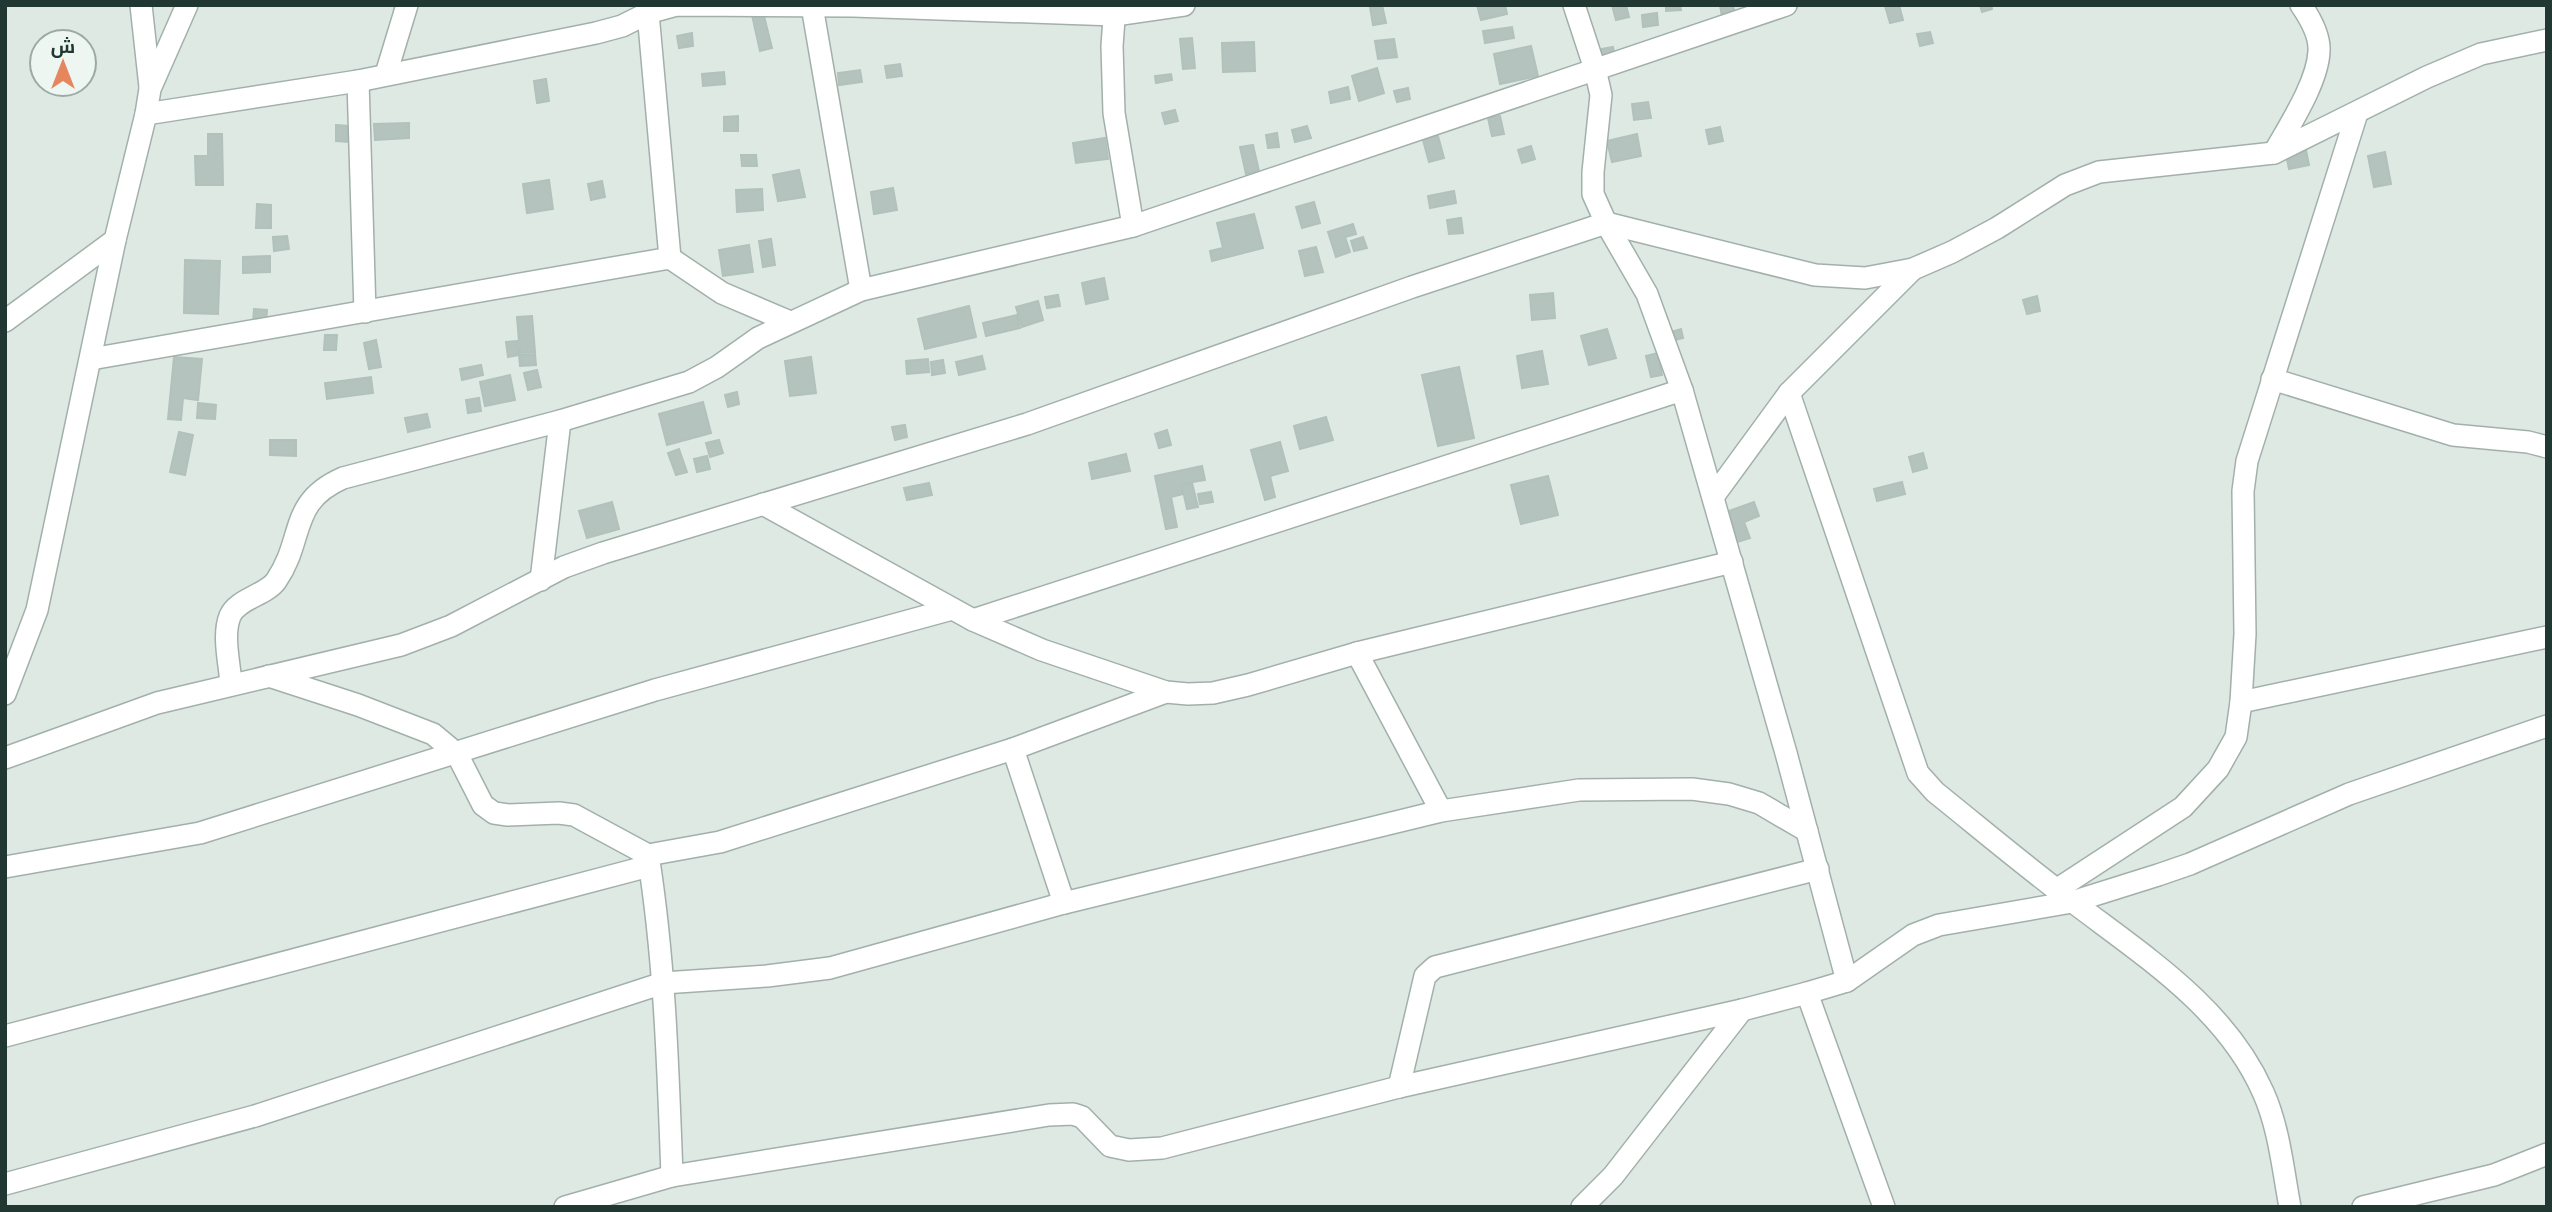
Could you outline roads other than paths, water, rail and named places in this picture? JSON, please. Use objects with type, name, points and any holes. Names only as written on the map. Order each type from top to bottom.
[{"type":"street","points":[[141,5],[150,89]]},
{"type":"street","points":[[5,694],[37,610],[115,240],[150,89],[187,5]]},
{"type":"street","points":[[386,74],[407,5]]},
{"type":"street","points":[[146,114],[358,81],[596,33],[677,5],[1115,10],[1184,5]]},
{"type":"street","points":[[1574,5],[1601,95],[1593,194],[1606,223],[1647,295],[1682,390],[1818,869],[1847,981]]},
{"type":"street","points":[[231,685],[226,628],[231,612],[275,583],[309,500],[325,486],[344,478],[561,421],[689,382],[717,367],[758,338],[861,290],[1133,226],[1786,5]]},
{"type":"street","points":[[2274,153],[2309,91],[2319,51],[2313,22],[2301,5]]},
{"type":"street","points":[[812,6],[861,290]]},
{"type":"street","points":[[1115,10],[1112,46],[1114,113],[1133,226]]},
{"type":"street","points":[[648,13],[670,258]]},
{"type":"street","points":[[5,758],[157,703],[401,645],[451,626],[564,567],[603,553],[1027,424],[1412,287],[1606,223],[1815,275],[1865,278],[1913,269],[1974,240],[2065,185],[2099,172],[2274,153],[2427,77],[2481,54],[2547,40]]},
{"type":"street","points":[[358,81],[365,312]]},
{"type":"street","points":[[2064,896],[2183,807],[2218,769],[2236,737],[2245,634],[2243,491],[2253,439],[2357,113]]},
{"type":"street","points":[[5,321],[115,240]]},
{"type":"street","points":[[91,359],[670,258],[722,293],[790,322]]},
{"type":"street","points":[[1713,497],[1790,393],[1913,269]]},
{"type":"street","points":[[2272,379],[2452,435],[2528,442],[2547,447]]},
{"type":"street","points":[[973,620],[1682,390]]},
{"type":"street","points":[[1790,393],[1918,773],[1935,792],[2064,896],[2148,957],[2224,1029],[2264,1093],[2276,1134],[2290,1207]]},
{"type":"street","points":[[541,580],[561,421]]},
{"type":"street","points":[[763,504],[973,620],[1042,650],[1166,692],[1213,693],[1357,653],[1732,562]]},
{"type":"street","points":[[5,867],[200,833],[655,690],[952,608]]},
{"type":"street","points":[[2241,702],[2547,637]]},
{"type":"street","points":[[1357,653],[1441,811]]},
{"type":"street","points":[[269,676],[358,705],[433,734],[457,754],[483,804],[494,813],[573,815],[648,860]]},
{"type":"street","points":[[5,1035],[720,842],[1013,748],[1166,692]]},
{"type":"street","points":[[565,1207],[672,1176],[1049,1115],[1073,1114],[1082,1117],[1110,1146],[1129,1150],[1162,1148],[1399,1087],[1742,1010],[1847,981],[1913,935],[1939,925],[2190,864],[2349,794],[2547,726]]},
{"type":"street","points":[[1013,748],[1064,903]]},
{"type":"street","points":[[5,1184],[255,1116],[663,983],[767,976],[830,968],[1064,903],[1441,811],[1579,790],[1692,789],[1729,794],[1759,803],[1807,831]]},
{"type":"street","points":[[648,860],[663,983],[672,1176]]},
{"type":"street","points":[[1399,1087],[1425,976],[1435,967],[1818,869]]},
{"type":"street","points":[[1807,993],[1884,1207]]},
{"type":"street","points":[[1582,1207],[1613,1176],[1742,1010]]},
{"type":"street","points":[[2363,1207],[2494,1175],[2547,1154]]}]
